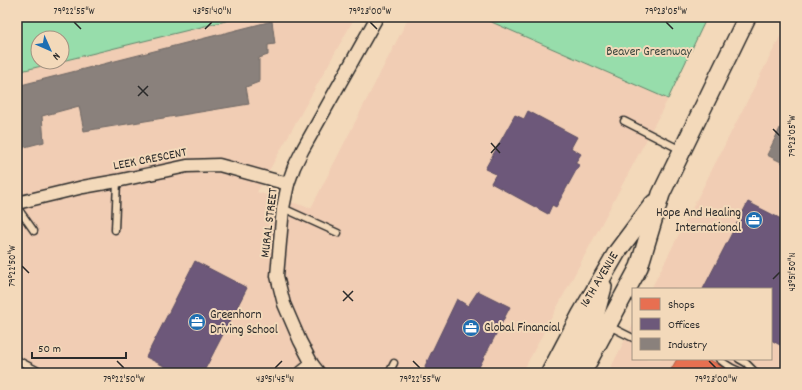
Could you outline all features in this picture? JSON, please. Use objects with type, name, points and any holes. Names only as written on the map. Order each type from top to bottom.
[{"type":"main road","name":"16TH AVENUE","points":[[582,373],[639,267],[661,194],[747,17]]},
{"type":"main road","name":"16TH AVENUE","points":[[550,373],[608,266],[661,194]]},
{"type":"main road","points":[[566,373],[594,320],[608,266]]},
{"type":"street","name":"MURAL STREET","points":[[316,369],[300,341],[284,304],[277,276],[283,208],[288,184],[294,167],[377,17]]},
{"type":"street","name":"LEEK CRESCENT","points":[[17,203],[83,187],[187,166],[219,165],[288,184]]},
{"type":"street","points":[[301,373],[316,369]]},
{"type":"lane","points":[[624,121],[682,151]]},
{"type":"lane","points":[[115,230],[117,181]]},
{"type":"lane","points":[[17,207],[34,230]]},
{"type":"lane","points":[[283,208],[338,234]]},
{"type":"lane","points":[[607,326],[632,338]]},
{"type":"lane","points":[[17,360],[42,373]]},
{"type":"lane","points":[[720,360],[741,372],[746,373]]},
{"type":"lane","points":[[741,360],[756,373]]},
{"type":"lane","points":[[389,373],[394,363]]},
{"type":"shaded area","points":[[241,17],[355,17],[257,192],[311,208],[409,17],[480,17],[668,99],[522,373],[17,373],[17,72],[30,69],[30,70],[70,70],[70,59]]},
{"type":"shaded area","points":[[785,27],[785,373],[608,373],[632,326],[632,360],[772,360],[772,288],[652,288]]},
{"type":"green space","points":[[17,17],[242,17],[70,59],[70,30],[30,30],[30,69],[17,72]]},
{"type":"green space","name":"Beaver Greenway","points":[[480,17],[707,17],[668,99]]},
{"type":"building: Shops","points":[[676,360],[710,360],[735,373],[669,373]]},
{"type":"building: Offices","points":[[528,111],[577,137],[571,148],[581,154],[575,163],[579,165],[556,207],[552,205],[548,214],[491,183],[496,174],[485,169],[515,115],[524,119]]},
{"type":"building: Offices","points":[[748,202],[785,221],[785,344],[780,345],[772,341],[772,288],[704,288]]},
{"type":"building: Offices","name":"Greenhorn Driving School","points":[[195,261],[247,288],[203,373],[178,373],[146,357]]},
{"type":"building: Offices","name":"Global Financial","points":[[478,291],[510,307],[476,373],[427,373],[425,366],[457,299],[468,306]]},
{"type":"building: Industry","points":[[272,21],[275,44],[268,45],[268,55],[259,58],[259,82],[246,87],[249,104],[84,131],[79,106],[42,116],[44,142],[17,149],[17,86]]},
{"type":"building: Industry","points":[[785,118],[785,164],[767,155]]},
{"type":"place","name":"Hope And Healing International","points":[[754,220]]},
{"type":"place","name":"Greenhorn Driving School","points":[[197,322]]},
{"type":"place","name":"Global Financial","points":[[471,328]]}]
